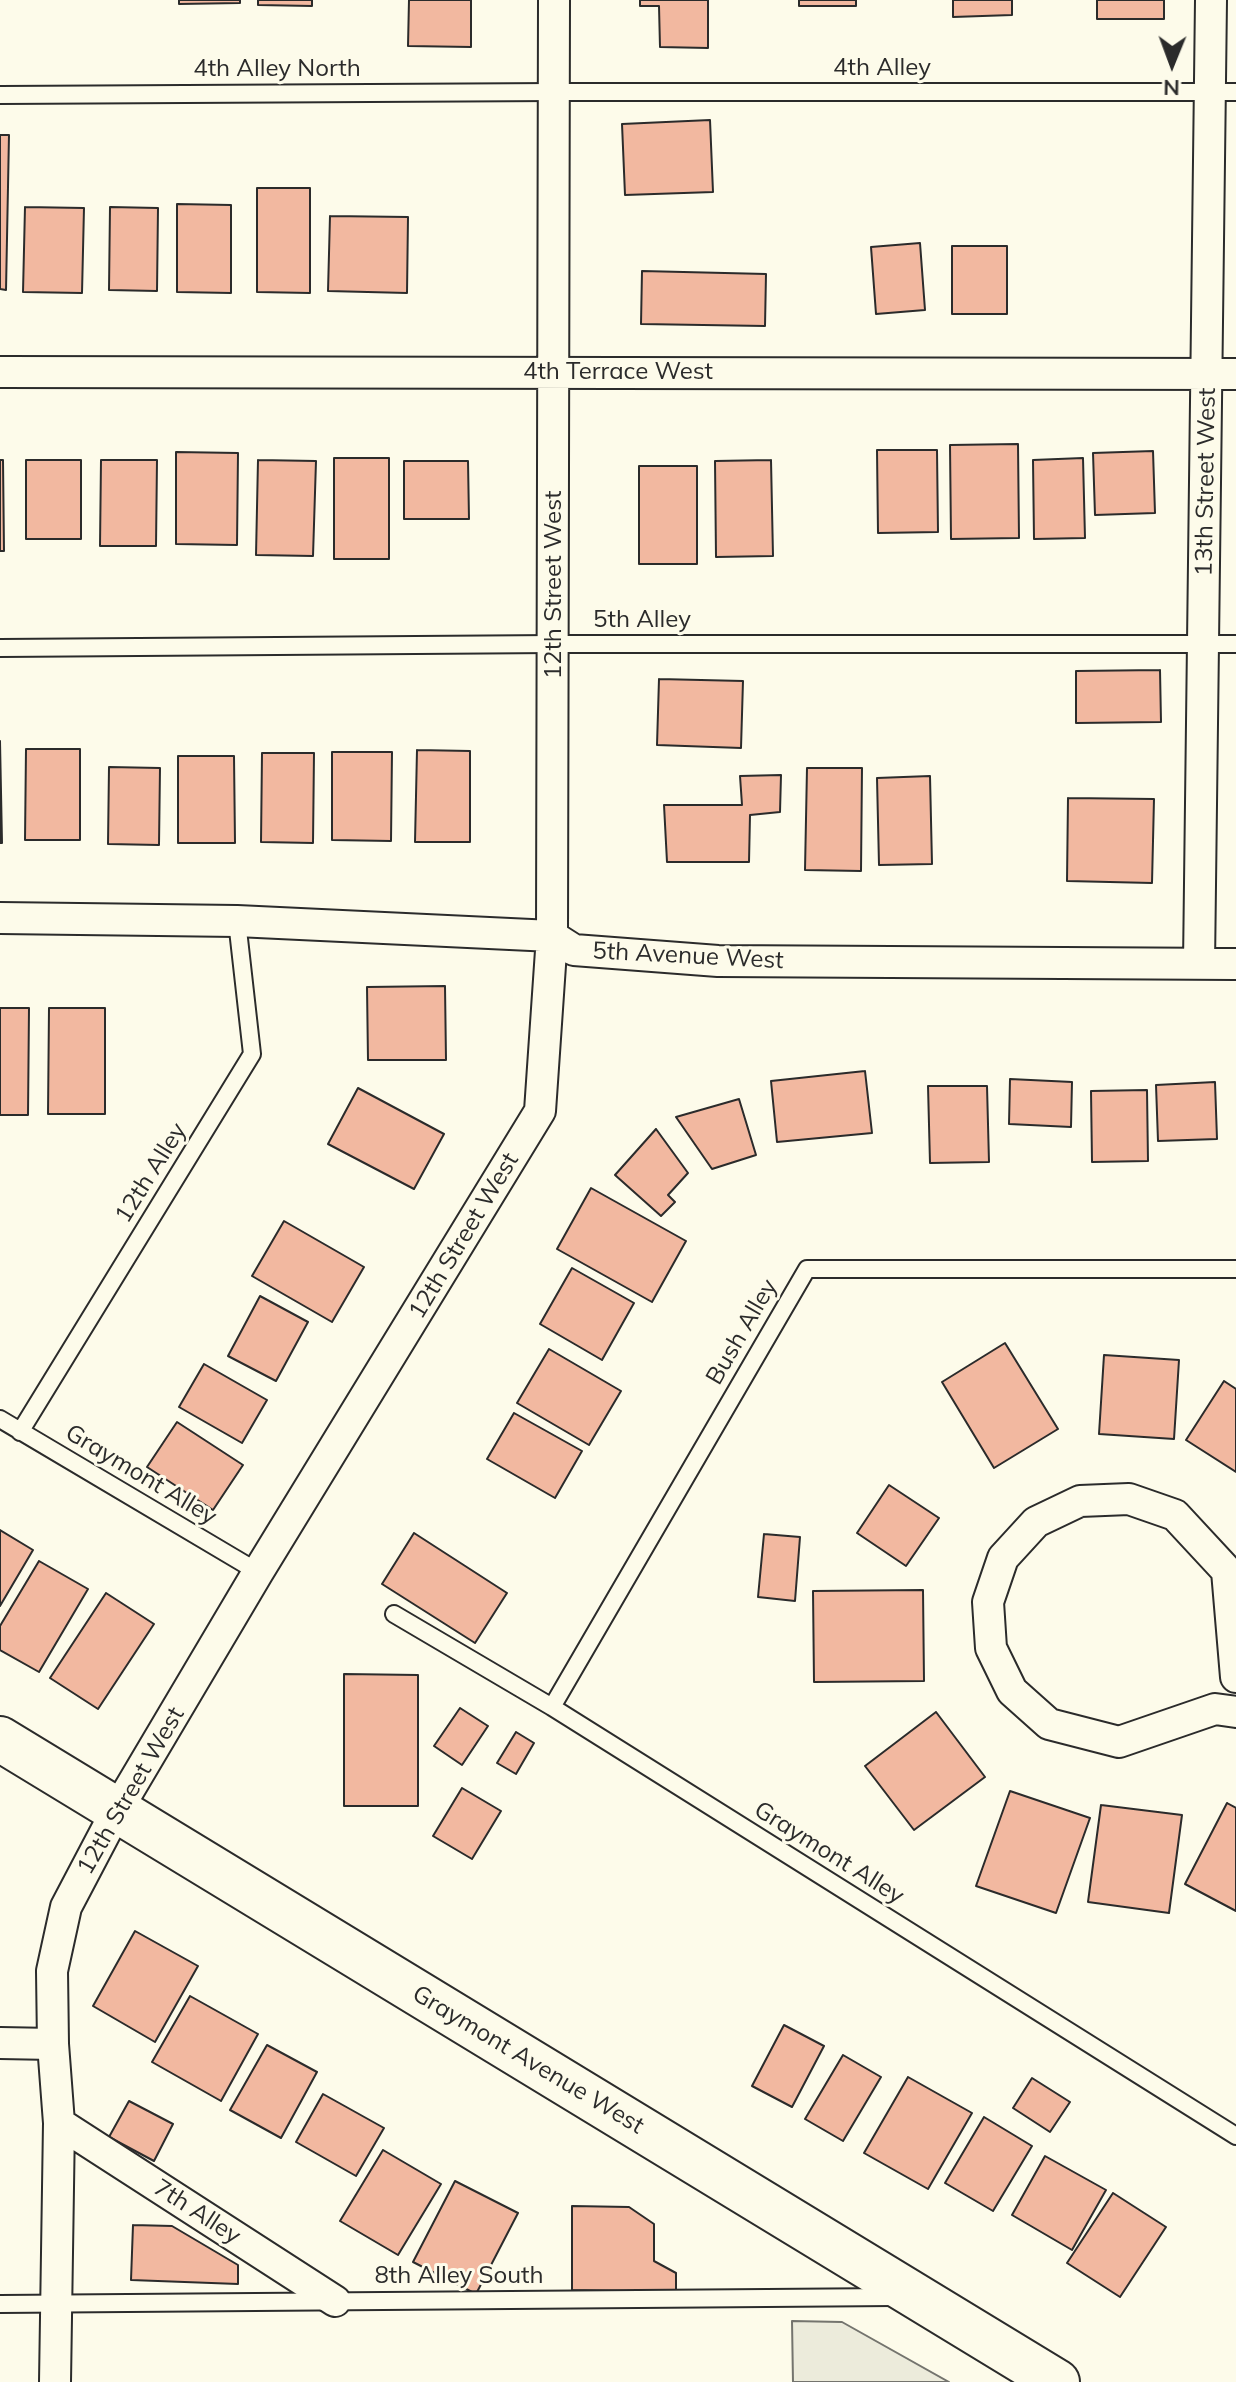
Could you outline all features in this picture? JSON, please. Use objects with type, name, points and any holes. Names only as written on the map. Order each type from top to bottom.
[{"type":"main road","name":"Graymont Avenue West","points":[[0,1739],[1057,2382]]},
{"type":"street","name":"12th Street West","points":[[55,2382],[59,2123],[52,1971],[66,1907],[117,1810],[258,1572],[540,1111],[552,936],[554,0]]},
{"type":"street","name":"13th Street West","points":[[1199,964],[1204,644],[1221,374],[1223,92],[1211,0]]},
{"type":"street","name":"4th Terrace West","points":[[0,372],[1221,374]]},
{"type":"street","name":"5th Avenue West","points":[[0,918],[237,921],[552,936],[574,950],[718,961],[1236,964]]},
{"type":"street","points":[[1236,1677],[1227,1571],[1175,1515],[1129,1499],[1080,1501],[1036,1522],[1003,1558],[988,1602],[991,1648],[1012,1691],[1049,1724],[1119,1742],[1215,1709],[1236,1712]]},
{"type":"street","points":[[0,2043],[53,2044]]},
{"type":"street","name":"7th Alley","points":[[59,2123],[335,2301]]},
{"type":"lane","name":"4th Alley","points":[[555,92],[1223,92]]},
{"type":"lane","name":"4th Alley North","points":[[0,95],[555,92]]},
{"type":"lane","name":"5th Alley","points":[[0,648],[1236,644]]},
{"type":"lane","name":"12th Alley","points":[[20,1432],[252,1054],[237,921]]},
{"type":"lane","name":"Bush Alley","points":[[552,1707],[807,1269],[1236,1269]]},
{"type":"lane","name":"Graymont Alley","points":[[0,1419],[258,1572]]},
{"type":"lane","name":"Graymont Alley","points":[[394,1614],[552,1707],[1236,2136]]},
{"type":"lane","name":"8th Alley South","points":[[0,2304],[917,2297]]},
{"type":"shaded area","points":[[792,2321],[842,2322],[949,2382],[793,2382]]},
{"type":"building","points":[[179,0],[240,0],[240,3],[179,4]]},
{"type":"building","points":[[258,0],[312,0],[312,6],[258,5]]},
{"type":"building","points":[[409,0],[471,0],[471,47],[408,46]]},
{"type":"building","points":[[640,0],[708,0],[708,48],[660,47],[659,6],[640,6]]},
{"type":"building","points":[[799,0],[856,0],[856,6],[799,6]]},
{"type":"building","points":[[953,0],[1012,0],[1012,15],[953,17]]},
{"type":"building","points":[[1097,0],[1164,0],[1164,19],[1097,19]]},
{"type":"building","points":[[710,120],[713,192],[625,195],[622,124]]},
{"type":"building","points":[[0,135],[9,135],[6,290],[0,289]]},
{"type":"building","points":[[257,188],[310,188],[310,293],[257,292]]},
{"type":"building","points":[[177,204],[231,205],[231,293],[177,292]]},
{"type":"building","points":[[25,207],[84,208],[82,293],[23,292]]},
{"type":"building","points":[[110,207],[158,208],[157,291],[109,290]]},
{"type":"building","points":[[330,216],[408,217],[407,293],[328,291]]},
{"type":"building","points":[[920,243],[925,310],[876,314],[871,247]]},
{"type":"building","points":[[952,246],[1007,246],[1007,314],[952,314]]},
{"type":"building","points":[[642,271],[766,274],[765,326],[641,324]]},
{"type":"building","points":[[1018,444],[1019,538],[951,539],[950,445]]},
{"type":"building","points":[[877,450],[937,450],[938,532],[878,533]]},
{"type":"building","points":[[1153,451],[1155,513],[1095,515],[1093,453]]},
{"type":"building","points":[[176,452],[238,453],[237,545],[176,544]]},
{"type":"building","points":[[334,458],[389,458],[389,559],[334,559]]},
{"type":"building","points":[[1083,458],[1085,538],[1034,539],[1033,460]]},
{"type":"building","points":[[0,460],[3,460],[4,551],[0,551]]},
{"type":"building","points":[[26,460],[81,460],[81,539],[26,539]]},
{"type":"building","points":[[101,460],[157,460],[156,546],[100,546]]},
{"type":"building","points":[[258,460],[316,461],[313,556],[256,555]]},
{"type":"building","points":[[771,460],[773,556],[716,557],[715,461]]},
{"type":"building","points":[[404,461],[468,461],[469,519],[404,519]]},
{"type":"building","points":[[639,466],[697,466],[697,564],[639,564]]},
{"type":"building","points":[[1160,670],[1161,722],[1076,723],[1076,671]]},
{"type":"building","points":[[659,679],[743,681],[741,748],[657,745]]},
{"type":"building","points":[[0,741],[2,843],[0,843]]},
{"type":"building","points":[[26,749],[80,749],[80,840],[25,840]]},
{"type":"building","points":[[417,750],[470,751],[470,842],[415,842]]},
{"type":"building","points":[[332,752],[392,752],[391,841],[332,840]]},
{"type":"building","points":[[262,753],[314,753],[313,843],[261,842]]},
{"type":"building","points":[[178,756],[234,756],[235,843],[178,843]]},
{"type":"building","points":[[109,767],[160,768],[159,845],[108,844]]},
{"type":"building","points":[[807,768],[862,768],[861,871],[805,870]]},
{"type":"building","points":[[781,775],[780,812],[750,815],[749,862],[667,862],[664,805],[742,805],[740,776]]},
{"type":"building","points":[[930,776],[932,864],[879,865],[877,778]]},
{"type":"building","points":[[1068,798],[1154,799],[1152,883],[1067,881]]},
{"type":"building","points":[[445,986],[446,1060],[368,1060],[367,987]]},
{"type":"building","points":[[0,1008],[29,1008],[28,1115],[0,1115]]},
{"type":"building","points":[[49,1008],[105,1008],[105,1114],[48,1114]]},
{"type":"building","points":[[865,1071],[872,1133],[777,1142],[771,1081]]},
{"type":"building","points":[[1010,1079],[1072,1082],[1071,1127],[1009,1124]]},
{"type":"building","points":[[1215,1082],[1217,1139],[1158,1141],[1156,1085]]},
{"type":"building","points":[[928,1086],[987,1086],[989,1162],[930,1163]]},
{"type":"building","points":[[358,1088],[444,1134],[414,1189],[328,1144]]},
{"type":"building","points":[[1147,1090],[1148,1161],[1092,1162],[1091,1091]]},
{"type":"building","points":[[739,1099],[756,1155],[712,1169],[676,1117]]},
{"type":"building","points":[[656,1129],[688,1173],[668,1195],[675,1202],[661,1216],[615,1175]]},
{"type":"building","points":[[591,1188],[686,1241],[652,1302],[557,1249]]},
{"type":"building","points":[[284,1221],[364,1267],[332,1322],[252,1276]]},
{"type":"building","points":[[572,1268],[634,1303],[602,1360],[540,1324]]},
{"type":"building","points":[[260,1296],[308,1322],[276,1381],[228,1356]]},
{"type":"building","points":[[1005,1343],[1058,1429],[994,1468],[942,1382]]},
{"type":"building","points":[[549,1349],[621,1391],[589,1445],[517,1403]]},
{"type":"building","points":[[1104,1355],[1179,1360],[1174,1439],[1099,1434]]},
{"type":"building","points":[[204,1364],[267,1400],[242,1443],[179,1407]]},
{"type":"building","points":[[1224,1381],[1236,1389],[1236,1472],[1186,1440]]},
{"type":"building","points":[[514,1413],[582,1451],[555,1498],[487,1459]]},
{"type":"building","points":[[177,1422],[243,1465],[213,1510],[147,1467]]},
{"type":"building","points":[[889,1485],[939,1518],[906,1566],[857,1533]]},
{"type":"building","points":[[0,1530],[33,1550],[0,1606]]},
{"type":"building","points":[[414,1533],[507,1593],[475,1643],[382,1584]]},
{"type":"building","points":[[764,1534],[800,1537],[795,1601],[758,1597]]},
{"type":"building","points":[[39,1561],[88,1589],[39,1672],[0,1650],[0,1626]]},
{"type":"building","points":[[923,1590],[924,1681],[814,1682],[813,1591]]},
{"type":"building","points":[[106,1593],[154,1624],[98,1709],[50,1678]]},
{"type":"building","points":[[344,1674],[418,1675],[418,1806],[344,1806]]},
{"type":"building","points":[[460,1708],[488,1726],[462,1765],[434,1746]]},
{"type":"building","points":[[936,1712],[985,1777],[914,1830],[865,1766]]},
{"type":"building","points":[[516,1732],[534,1743],[516,1774],[497,1763]]},
{"type":"building","points":[[462,1788],[501,1811],[472,1859],[433,1836]]},
{"type":"building","points":[[1010,1791],[1090,1818],[1056,1913],[976,1886]]},
{"type":"building","points":[[1227,1803],[1236,1808],[1236,1911],[1185,1884]]},
{"type":"building","points":[[1101,1805],[1182,1815],[1169,1913],[1088,1902]]},
{"type":"building","points":[[135,1931],[198,1966],[155,2042],[93,2006]]},
{"type":"building","points":[[190,1996],[258,2034],[221,2101],[152,2062]]},
{"type":"building","points":[[784,2025],[824,2046],[792,2107],[752,2086]]},
{"type":"building","points":[[267,2045],[317,2072],[281,2138],[230,2110]]},
{"type":"building","points":[[843,2055],[881,2077],[843,2141],[805,2119]]},
{"type":"building","points":[[908,2077],[972,2113],[928,2189],[864,2153]]},
{"type":"building","points":[[1032,2078],[1070,2102],[1050,2132],[1013,2108]]},
{"type":"building","points":[[323,2094],[384,2128],[356,2176],[296,2142]]},
{"type":"building","points":[[129,2101],[173,2124],[154,2161],[109,2137]]},
{"type":"building","points":[[984,2117],[1032,2146],[993,2211],[945,2183]]},
{"type":"building","points":[[383,2150],[441,2184],[398,2255],[340,2221]]},
{"type":"building","points":[[1045,2156],[1106,2190],[1072,2250],[1012,2215]]},
{"type":"building","points":[[455,2181],[518,2213],[476,2294],[413,2262]]},
{"type":"building","points":[[1113,2193],[1166,2227],[1120,2297],[1067,2263]]},
{"type":"building","points":[[572,2206],[629,2207],[654,2224],[654,2261],[676,2273],[676,2292],[572,2290]]},
{"type":"building","points":[[133,2225],[172,2226],[238,2265],[238,2284],[131,2280]]}]
